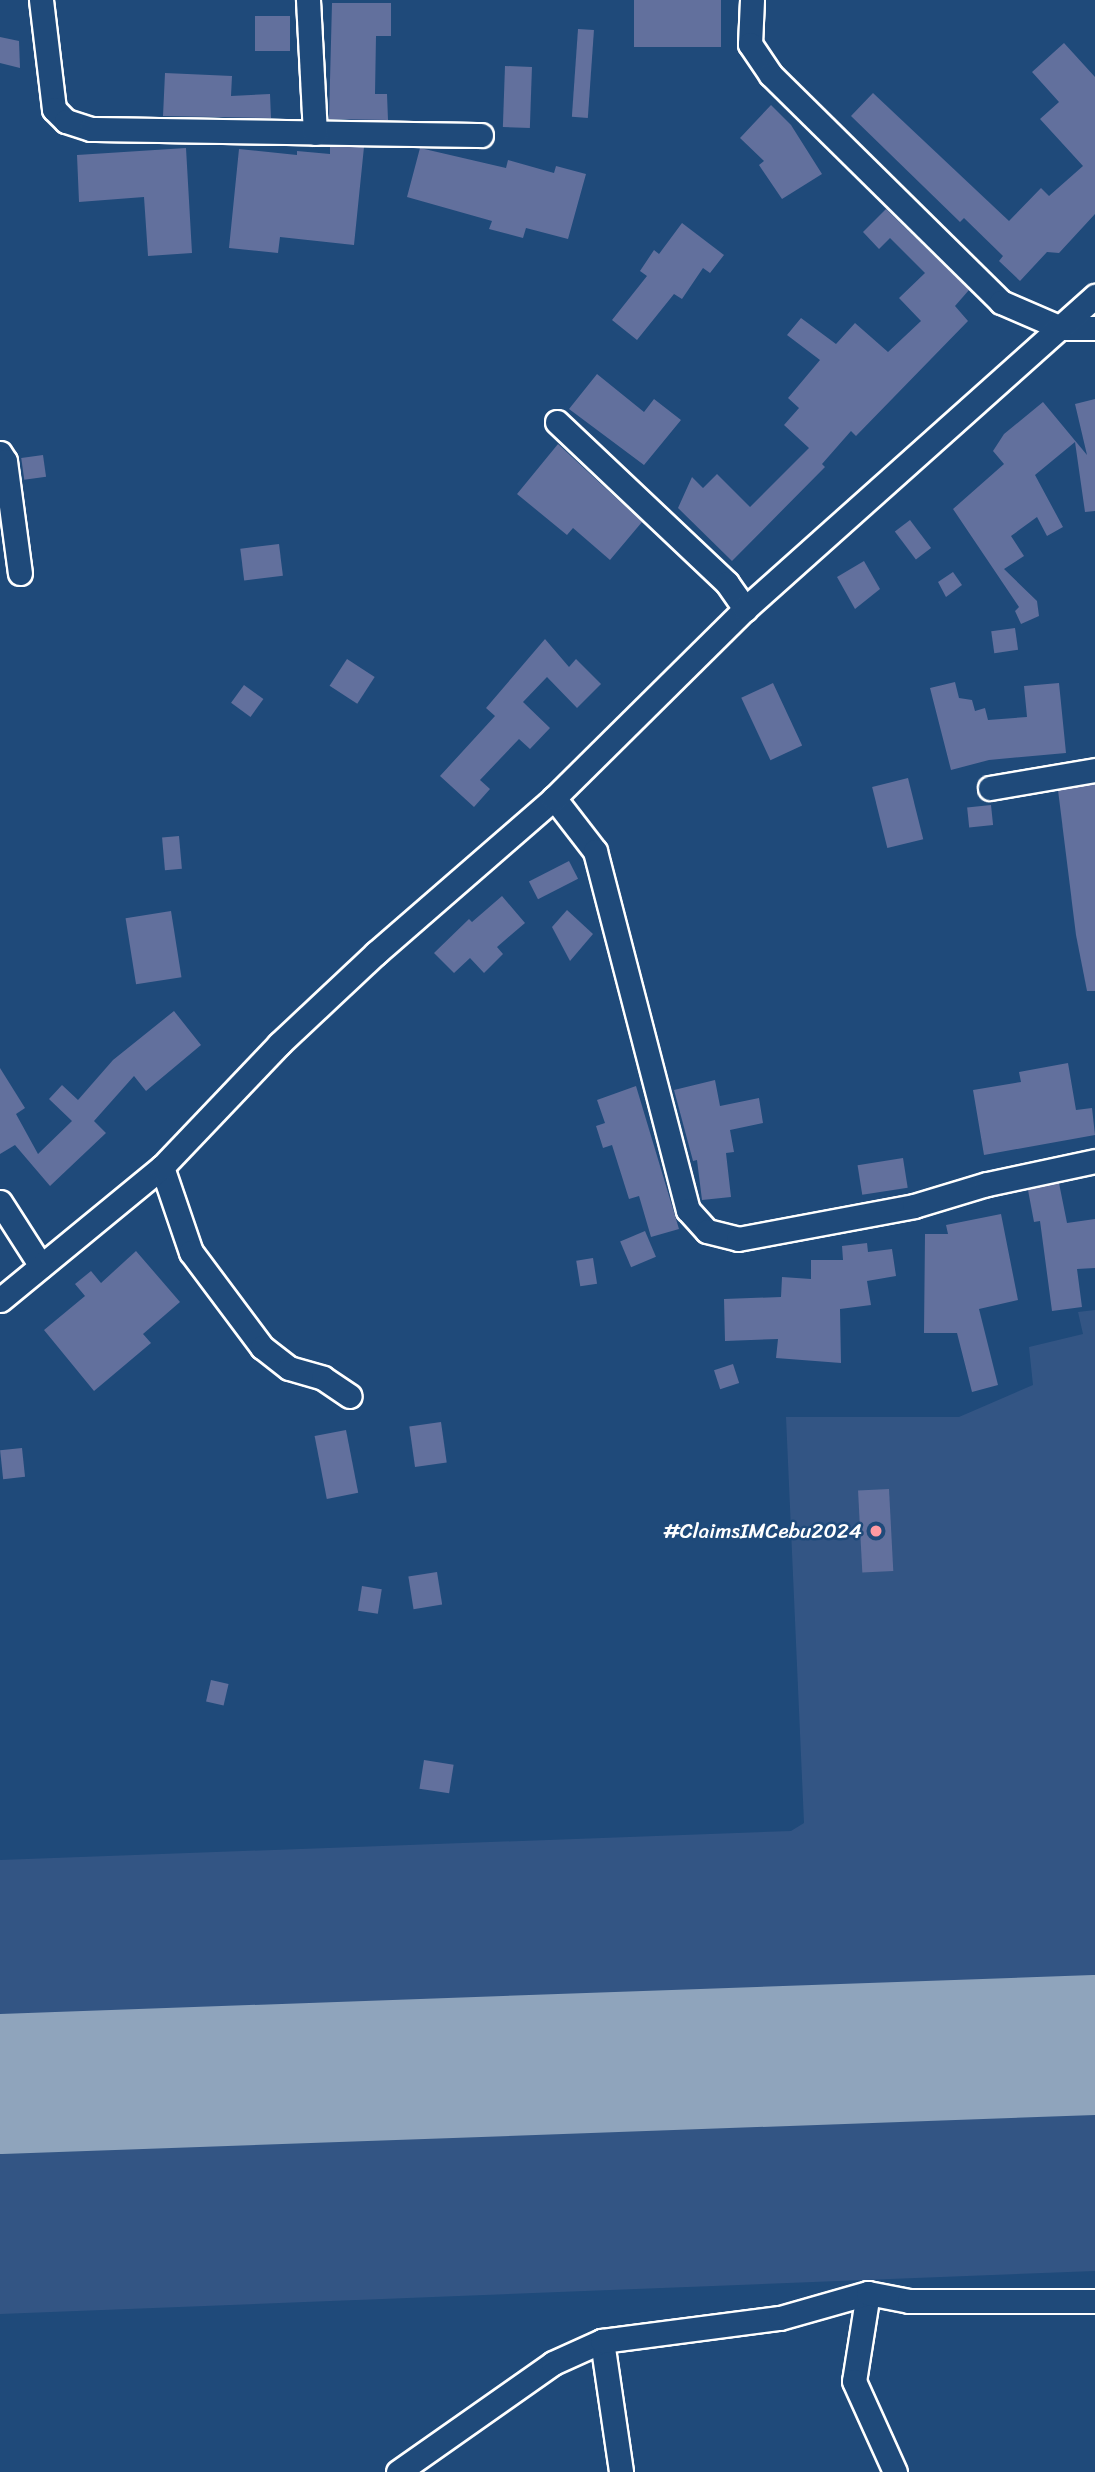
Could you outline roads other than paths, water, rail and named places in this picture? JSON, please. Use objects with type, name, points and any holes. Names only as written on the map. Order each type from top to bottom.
[{"type":"street","points":[[41,0],[50,90],[54,109],[66,121],[128,132],[481,135]]},
{"type":"street","points":[[308,0],[315,133]]},
{"type":"street","points":[[752,0],[750,44],[771,75],[1000,302],[1061,328],[1095,328]]},
{"type":"street","points":[[0,1300],[162,1167],[279,1044],[554,797],[745,609],[1095,296]]},
{"type":"street","points":[[557,422],[727,583],[745,609]]},
{"type":"street","points":[[0,453],[5,461],[20,573]]},
{"type":"street","points":[[990,788],[1095,770]]},
{"type":"street","points":[[554,797],[596,851],[688,1210],[707,1231],[738,1239],[914,1206],[987,1184],[1095,1161]]},
{"type":"street","points":[[162,1167],[191,1252],[254,1338],[289,1368],[323,1378],[350,1396]]},
{"type":"street","points":[[0,1202],[41,1266]]},
{"type":"street","points":[[398,2472],[553,2363],[602,2341],[780,2318],[867,2293],[909,2301],[1095,2301]]},
{"type":"street","points":[[867,2293],[854,2381],[895,2472]]},
{"type":"street","points":[[602,2341],[621,2472]]},
{"type":"place","name":"#ClaimsIMCebu2024","points":[[876,1531]]}]
